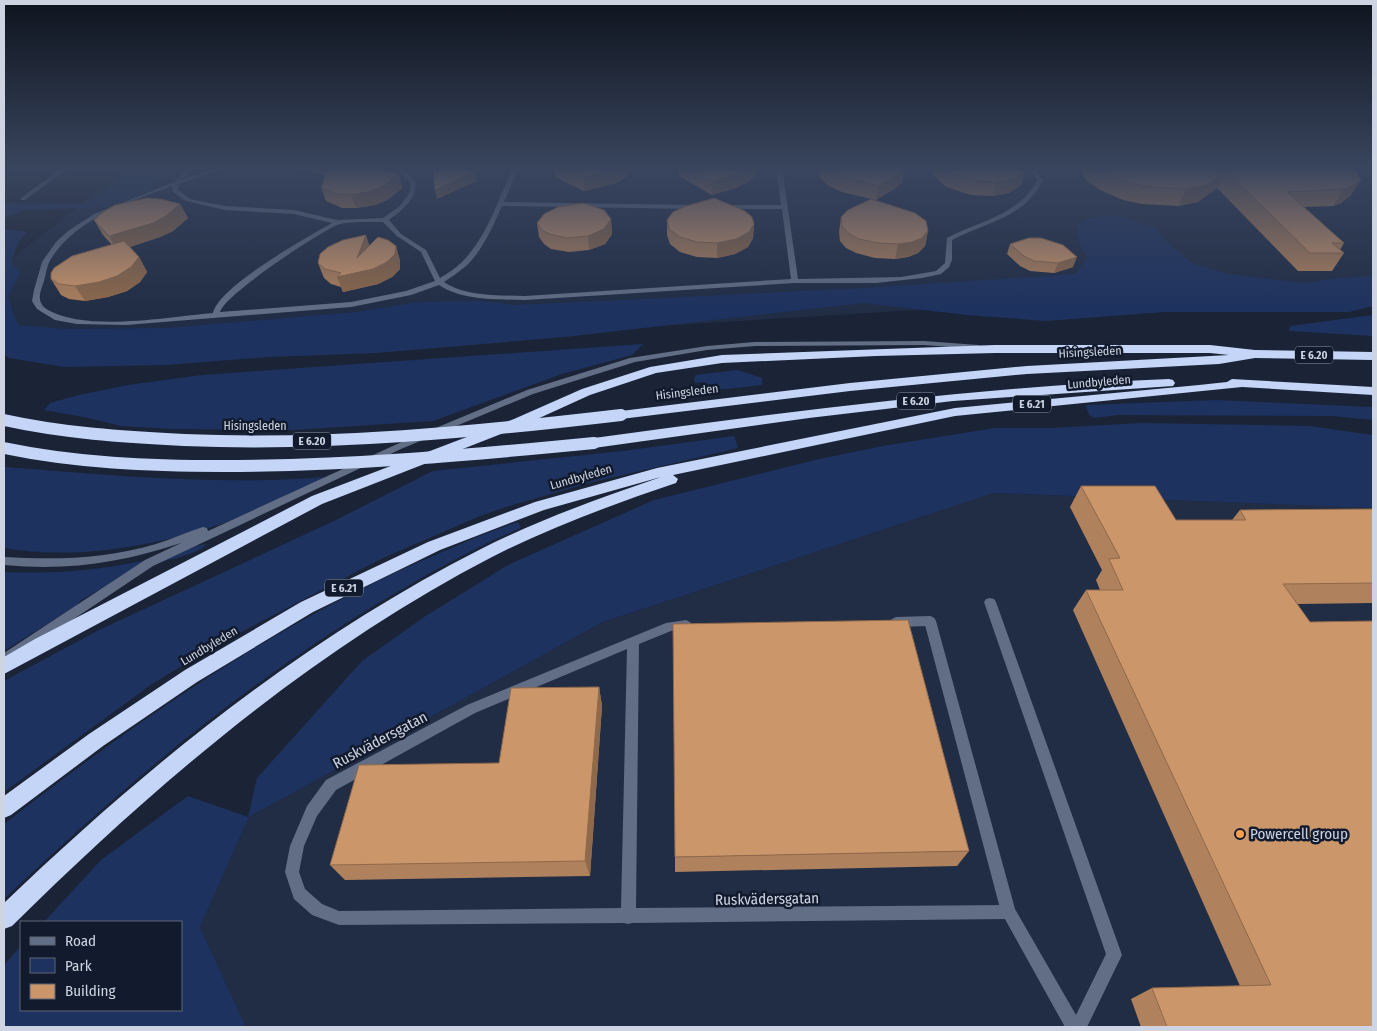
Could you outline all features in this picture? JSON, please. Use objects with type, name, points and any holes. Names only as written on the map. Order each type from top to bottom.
[{"type":"highway","points":[[4,666],[12,658],[317,500],[519,422],[586,392],[631,376],[667,367],[722,359],[819,353],[934,352],[995,349],[1210,349],[1255,354]]},
{"type":"highway","name":"Hisingsleden","points":[[4,420],[32,427],[104,436],[264,442],[357,440],[488,431],[935,378],[1107,365],[1219,360],[1255,354],[1373,356]]},
{"type":"highway","name":"E 6.20","points":[[4,448],[81,460],[162,466],[249,467],[474,455],[594,443],[861,408],[1035,389],[1191,382],[1373,391]]},
{"type":"highway","name":"Lundbyleden","points":[[4,808],[96,740],[191,676],[307,607],[378,572],[457,537],[540,506],[657,473],[955,412],[1199,390],[1240,384]]},
{"type":"highway","points":[[4,918],[105,822],[169,767],[236,713],[306,662],[371,619],[431,583],[539,528],[631,492],[727,460]]},
{"type":"street","points":[[98,215],[64,238],[48,257],[35,300],[38,307],[52,316],[88,322],[141,322],[216,315],[314,310],[345,307],[420,290],[439,282],[467,261],[494,215]]},
{"type":"street","points":[[307,215],[337,222],[385,220],[391,215]]},
{"type":"street","points":[[785,215],[795,281]]},
{"type":"street","points":[[385,220],[399,235],[424,251],[439,282],[451,290],[483,296],[525,298],[795,281],[874,281],[923,277],[941,272],[947,266],[950,240],[958,234],[987,224],[1004,215]]},
{"type":"street","points":[[216,315],[217,308],[224,299],[337,222]]},
{"type":"street","points":[[12,658],[149,563],[398,447],[530,392],[650,357],[707,348],[811,342],[924,343],[995,349]]},
{"type":"street","points":[[4,561],[43,563],[91,561],[152,550],[168,546],[329,480]]},
{"type":"street","points":[[990,602],[1114,955],[1079,1027]]},
{"type":"street","points":[[882,622],[930,621],[1008,912],[1074,1027]]},
{"type":"street","name":"Ruskvädersgatan","points":[[699,625],[670,626],[471,709],[331,785],[312,811],[297,846],[292,872],[299,894],[317,910],[339,918],[628,917],[1008,912]]},
{"type":"street","points":[[628,917],[633,642]]},
{"type":"shaded area","points":[[68,215],[1373,215],[1373,300],[951,308],[179,355],[4,341],[4,265]]},
{"type":"shaded area","points":[[994,493],[1373,508],[1373,1027],[246,1027],[200,927],[249,817],[603,622]]},
{"type":"green space","points":[[1120,216],[1156,228],[1171,246],[1194,264],[1228,274],[1305,283],[1338,278],[1373,276],[1373,306],[1349,312],[1164,312],[1046,321],[967,315],[864,303],[565,337],[376,353],[270,357],[166,365],[65,367],[9,358],[4,355],[4,229],[27,232],[18,243],[11,263],[20,272],[8,298],[18,325],[65,329],[167,328],[357,312],[419,302],[482,301],[514,305],[863,288],[1075,274],[1088,257],[1079,243],[1077,225],[1090,217]]},
{"type":"green space","points":[[1373,315],[1373,336],[1289,331],[1290,326]]},
{"type":"green space","points":[[643,344],[632,355],[562,374],[433,421],[293,430],[172,429],[121,426],[44,410],[50,403],[79,395],[128,385],[202,375]]},
{"type":"green space","points":[[737,370],[762,378],[762,385],[709,389],[700,382],[695,383],[696,375]]},
{"type":"green space","points":[[1216,400],[1373,407],[1373,420],[1332,416],[1118,415],[1094,418],[1089,415],[1086,405]]},
{"type":"green space","points":[[1142,423],[1309,426],[1373,435],[1373,508],[994,493],[603,622],[249,817],[200,927],[246,1027],[4,1027],[4,965],[20,947],[20,1011],[182,1011],[182,921],[45,921],[101,860],[188,796],[248,817],[257,778],[362,661],[424,617],[508,565],[654,500],[815,460],[883,446],[995,428],[1052,428]]},
{"type":"green space","points":[[734,436],[738,448],[589,483],[509,506],[480,516],[383,558],[216,645],[152,684],[4,792],[4,681],[99,630],[336,520],[433,471],[623,451]]},
{"type":"green space","points":[[4,467],[205,480],[325,477],[290,496],[252,513],[169,539],[127,547],[84,552],[43,552],[4,548]]},
{"type":"green space","points":[[518,522],[521,528],[467,553],[380,602],[329,634],[231,703],[92,818],[4,899],[4,824],[102,750],[204,680],[309,617],[363,588],[419,562]]},
{"type":"green space","points":[[207,544],[195,552],[150,565],[114,581],[81,600],[76,606],[4,651],[4,572],[38,573],[104,568],[155,558],[190,547]]},
{"type":"building","points":[[99,215],[167,215],[153,223],[109,236],[94,220]]},
{"type":"building","points":[[543,215],[608,215],[611,219],[604,229],[588,236],[567,238],[549,234],[542,230],[537,223]]},
{"type":"building","points":[[671,215],[750,215],[754,224],[749,232],[736,239],[717,243],[697,242],[680,237],[669,229],[667,220]]},
{"type":"building","points":[[843,215],[918,215],[926,221],[928,231],[922,238],[912,242],[898,244],[878,243],[859,239],[848,233],[842,226],[841,217]]},
{"type":"building","points":[[1271,215],[1313,215],[1344,243],[1332,243],[1344,253],[1310,253]]},
{"type":"building","points":[[366,235],[357,258],[378,237],[388,240],[396,246],[395,254],[387,262],[373,269],[337,277],[341,273],[325,269],[318,263],[320,254],[328,247],[343,240]]},
{"type":"building","points":[[1029,238],[1041,238],[1063,245],[1077,257],[1058,263],[1034,261],[1024,256],[1010,244]]},
{"type":"building","points":[[124,241],[139,257],[131,267],[117,276],[99,282],[75,286],[59,284],[51,279],[51,273],[54,268],[72,256]]},
{"type":"building","points":[[1081,486],[1155,486],[1176,520],[1246,520],[1240,510],[1373,509],[1373,583],[1283,584],[1310,622],[1373,621],[1373,1027],[1167,1027],[1152,988],[1271,985],[1086,590],[1123,590],[1109,559],[1120,558]]},
{"type":"building","points":[[908,620],[969,851],[675,857],[673,624]]},
{"type":"building","points":[[599,687],[585,861],[330,865],[359,765],[499,763],[511,688]]},
{"type":"place","name":"Powercell group","points":[[1240,834]]}]
